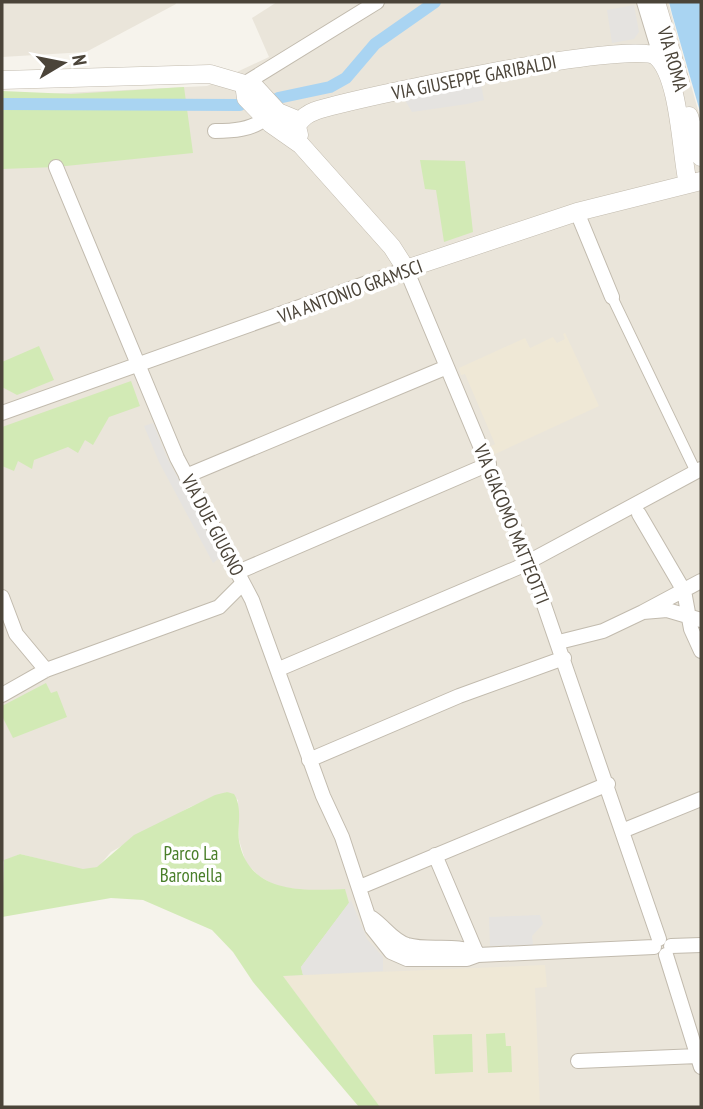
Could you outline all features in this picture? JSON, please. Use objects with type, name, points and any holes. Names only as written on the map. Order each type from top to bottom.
[{"type":"street","points":[[244,84],[377,2]]},
{"type":"street","points":[[644,2],[657,45],[654,55]]},
{"type":"street","name":"VIA ROMA","points":[[656,2],[701,156]]},
{"type":"street","name":"VIA GIUSEPPE GARIBALDI","points":[[296,133],[316,111],[421,85],[561,61],[643,51],[654,55]]},
{"type":"street","name":"VIA ROMA","points":[[654,55],[663,68],[677,110],[694,182]]},
{"type":"street","points":[[2,80],[210,74],[255,87],[278,112],[291,116],[296,133]]},
{"type":"street","points":[[244,84],[246,97],[265,118],[296,133]]},
{"type":"street","points":[[215,131],[236,131],[259,124],[265,118]]},
{"type":"street","name":"VIA GIACOMO MATTEOTTI","points":[[296,133],[392,247],[407,269],[529,562],[559,642],[699,1061]]},
{"type":"street","name":"VIA DUE GIUGNO","points":[[56,167],[138,366],[187,476],[241,577],[279,669],[309,760],[360,887],[367,918],[383,945],[407,959],[467,959],[478,956]]},
{"type":"street","name":"VIA ANTONIO GRAMSCI","points":[[3,410],[138,366],[407,269],[577,212],[694,182]]},
{"type":"street","points":[[279,669],[529,562],[698,471],[612,297],[577,212]]},
{"type":"street","points":[[187,476],[447,367]]},
{"type":"street","points":[[2,695],[46,670],[219,607],[241,577],[489,464]]},
{"type":"street","points":[[639,514],[684,591],[696,619],[691,629],[701,650]]},
{"type":"street","points":[[559,642],[603,631],[701,581]]},
{"type":"street","points":[[2,597],[16,634],[46,670]]},
{"type":"street","points":[[643,612],[667,610],[696,619]]},
{"type":"street","points":[[309,760],[459,696],[564,658]]},
{"type":"street","points":[[360,887],[608,784]]},
{"type":"street","points":[[622,831],[701,799]]},
{"type":"street","points":[[435,855],[478,956],[701,945]]},
{"type":"street","points":[[578,1061],[699,1061]]},
{"type":"shaded area","points":[[2,2],[176,4],[86,52],[2,57]]},
{"type":"shaded area","points":[[277,2],[668,2],[701,121],[701,1107],[380,1107],[283,976],[345,889],[308,891],[276,886],[259,876],[246,863],[239,840],[238,800],[227,792],[190,807],[111,852],[98,867],[83,870],[20,854],[2,862],[2,96],[207,86],[269,57],[252,18]]},
{"type":"shaded area","points":[[634,5],[639,32],[634,39],[612,43],[607,10]]},
{"type":"shaded area","points":[[481,84],[484,100],[467,104],[412,112],[403,97]]},
{"type":"shaded area","points":[[565,333],[599,406],[493,455],[489,447],[495,444],[465,374],[461,375],[459,368],[525,338],[530,348],[553,337],[557,343],[565,339]]},
{"type":"shaded area","points":[[153,423],[167,458],[221,557],[213,563],[159,462],[144,426]]},
{"type":"shaded area","points":[[351,900],[367,939],[383,957],[383,971],[303,975],[301,967]]},
{"type":"shaded area","points":[[540,915],[543,924],[532,936],[533,945],[490,946],[489,917]]},
{"type":"shaded area","points":[[545,965],[547,987],[535,988],[540,1107],[380,1107],[283,976]]},
{"type":"green space","points":[[184,87],[193,153],[56,167],[2,169],[2,91],[71,94]]},
{"type":"green space","points":[[420,160],[465,161],[473,232],[444,242],[436,190],[425,189]]},
{"type":"green space","points":[[39,346],[54,380],[17,395],[2,387],[2,362]]},
{"type":"green space","points":[[131,381],[140,406],[109,417],[93,445],[85,440],[78,453],[68,447],[34,460],[32,469],[18,461],[14,471],[2,466],[2,427]]},
{"type":"green space","points":[[46,683],[51,693],[57,691],[67,717],[13,738],[2,716],[2,706]]},
{"type":"green space","name":"Parco La Baronella","points":[[227,792],[234,794],[237,799],[239,841],[245,858],[254,871],[280,886],[312,890],[345,889],[349,903],[301,967],[303,975],[283,976],[380,1107],[359,1107],[212,930],[143,900],[111,898],[2,917],[4,860],[20,854],[83,869],[97,867],[134,835],[215,795]]},
{"type":"green space","points":[[505,1033],[506,1046],[511,1046],[512,1072],[488,1073],[486,1034]]},
{"type":"green space","points":[[472,1034],[473,1072],[435,1074],[433,1035]]},
{"type":"water","points":[[669,2],[701,2],[701,115],[672,14]]},
{"type":"waterway","points":[[278,98],[330,87],[346,78],[375,44],[435,2]]},
{"type":"waterway","points":[[2,104],[240,105]]}]
